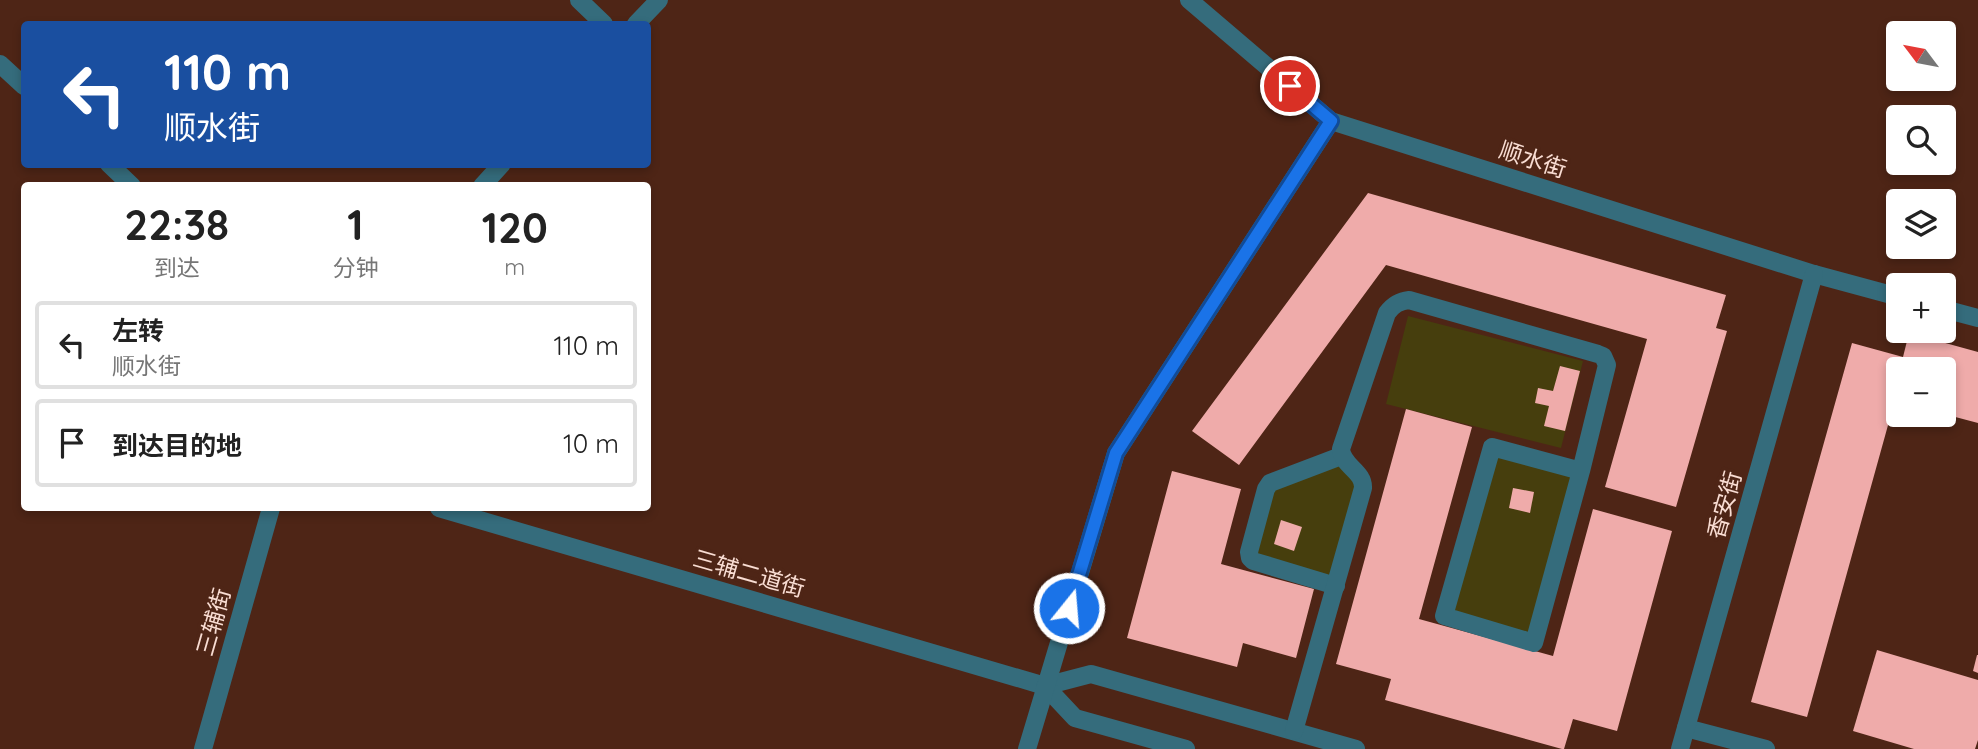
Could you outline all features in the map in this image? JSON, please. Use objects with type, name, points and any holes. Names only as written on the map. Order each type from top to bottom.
[{"type":"street","points":[[579,0],[601,21]]},
{"type":"street","points":[[639,21],[659,0]]},
{"type":"street","name":"顺水街","points":[[1189,0],[1331,121],[1814,274],[1886,293]]},
{"type":"street","points":[[0,64],[21,83]]},
{"type":"street","points":[[1027,749],[1116,453],[1331,121]]},
{"type":"street","points":[[113,168],[128,182]]},
{"type":"street","points":[[486,182],[498,168]]},
{"type":"street","name":"香安街","points":[[1680,749],[1814,274]]},
{"type":"street","points":[[1294,731],[1364,482],[1341,456],[1340,449],[1387,313],[1392,306],[1409,300],[1603,356],[1607,365],[1581,471],[1534,643],[1444,616],[1492,447],[1581,471]]},
{"type":"street","points":[[1956,312],[1978,318]]},
{"type":"street","points":[[1336,586],[1253,561],[1249,552],[1266,488],[1270,483],[1341,456]]},
{"type":"street","name":"三辅街","points":[[203,749],[270,511]]},
{"type":"street","name":"三辅二道街","points":[[449,511],[1045,686],[1076,718],[1186,749]]},
{"type":"street","points":[[1045,686],[1091,674],[1356,749]]},
{"type":"street","points":[[1686,727],[1766,749]]},
{"type":"shaded area","points":[[1408,316],[1583,361],[1561,448],[1386,404]]},
{"type":"shaded area","points":[[1492,447],[1581,471],[1534,643],[1444,616]]},
{"type":"shaded area","points":[[1341,456],[1362,478],[1336,586],[1253,561],[1266,489]]},
{"type":"building","points":[[1368,193],[1726,295],[1716,328],[1727,331],[1676,507],[1605,487],[1647,339],[1386,265],[1239,465],[1192,431]]},
{"type":"building","points":[[1852,343],[1903,357],[1886,357],[1888,427],[1807,717],[1751,702]]},
{"type":"building","points":[[1906,343],[1945,343],[1978,352],[1978,423],[1956,417],[1956,357],[1903,357]]},
{"type":"building","points":[[1560,366],[1580,371],[1565,431],[1544,426],[1549,406],[1535,403],[1538,388],[1553,391]]},
{"type":"building","points":[[1406,409],[1472,427],[1419,619],[1553,656],[1593,509],[1672,531],[1617,731],[1573,719],[1562,749],[1385,700],[1391,679],[1336,664]]},
{"type":"building","points":[[1172,471],[1241,489],[1221,564],[1314,589],[1296,658],[1243,643],[1237,667],[1127,638]]},
{"type":"building","points":[[1513,488],[1534,492],[1530,513],[1509,508]]},
{"type":"building","points":[[1281,520],[1302,527],[1294,551],[1274,544]]},
{"type":"building","points":[[1877,650],[1978,680],[1978,740],[1975,749],[1914,749],[1853,731]]},
{"type":"building","points":[[1978,655],[1978,673],[1973,671]]},
{"type":"route","points":[[1069,608],[1116,453],[1331,121],[1290,86]]}]
